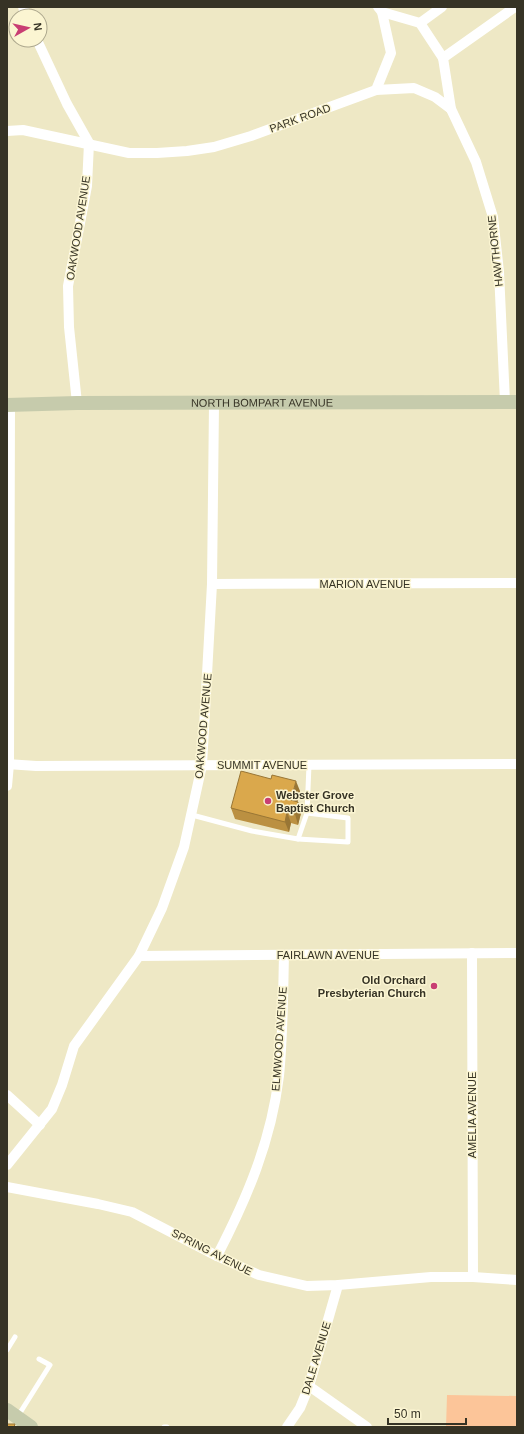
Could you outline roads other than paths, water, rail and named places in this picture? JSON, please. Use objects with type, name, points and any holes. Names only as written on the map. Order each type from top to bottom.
[{"type":"street","points":[[420,23],[442,7]]},
{"type":"street","points":[[443,58],[515,7]]},
{"type":"street","points":[[380,9],[420,23],[443,58],[451,109]]},
{"type":"street","points":[[376,90],[390,53],[389,36],[380,9]]},
{"type":"street","points":[[41,48],[67,104],[89,143]]},
{"type":"street","name":"PARK ROAD","points":[[7,131],[23,130],[89,143],[129,153],[187,151],[214,147],[251,136],[376,90],[414,88],[435,97],[451,109]]},
{"type":"street","name":"HAWTHORNE","points":[[451,109],[476,162],[493,217],[511,402]]},
{"type":"street","name":"OAKWOOD AVENUE","points":[[77,403],[69,327],[68,286],[87,186],[89,143]]},
{"type":"street","name":"NORTH BOMPART AVENUE","points":[[8,405],[77,403],[214,404],[511,402]]},
{"type":"street","name":"OAKWOOD AVENUE","points":[[7,1165],[52,1109],[58,1096],[74,1046],[139,956],[162,908],[184,847],[202,765],[212,584],[214,404]]},
{"type":"street","points":[[7,786],[8,405]]},
{"type":"street","name":"MARION AVENUE","points":[[212,584],[517,583]]},
{"type":"street","name":"SUMMIT AVENUE","points":[[8,764],[36,766],[517,764]]},
{"type":"street","name":"AMELIA AVENUE","points":[[472,953],[473,1277]]},
{"type":"street","name":"FAIRLAWN AVENUE","points":[[139,956],[517,953]]},
{"type":"street","name":"ELMWOOD AVENUE","points":[[217,1256],[242,1207],[265,1143],[279,1077],[284,955]]},
{"type":"street","points":[[7,1095],[40,1125]]},
{"type":"street","name":"SPRING AVENUE","points":[[7,1187],[105,1205],[132,1212],[217,1256],[259,1275],[307,1286],[338,1285],[431,1277],[473,1277],[517,1280]]},
{"type":"street","name":"DALE AVENUE","points":[[287,1427],[300,1408],[309,1386],[338,1285]]},
{"type":"street","points":[[309,1386],[367,1427]]},
{"type":"street","points":[[12,1414],[31,1427]]},
{"type":"lane","points":[[298,840],[307,813],[309,765]]},
{"type":"lane","points":[[192,815],[252,831],[298,840],[348,842],[348,818],[307,813]]},
{"type":"lane","points":[[7,1350],[15,1337]]},
{"type":"lane","points":[[12,1414],[50,1365],[39,1359]]},
{"type":"place","name":"Webster Grove Baptist Church","points":[[268,801]]},
{"type":"place","name":"Old Orchard Presbyterian Church","points":[[434,986]]}]
